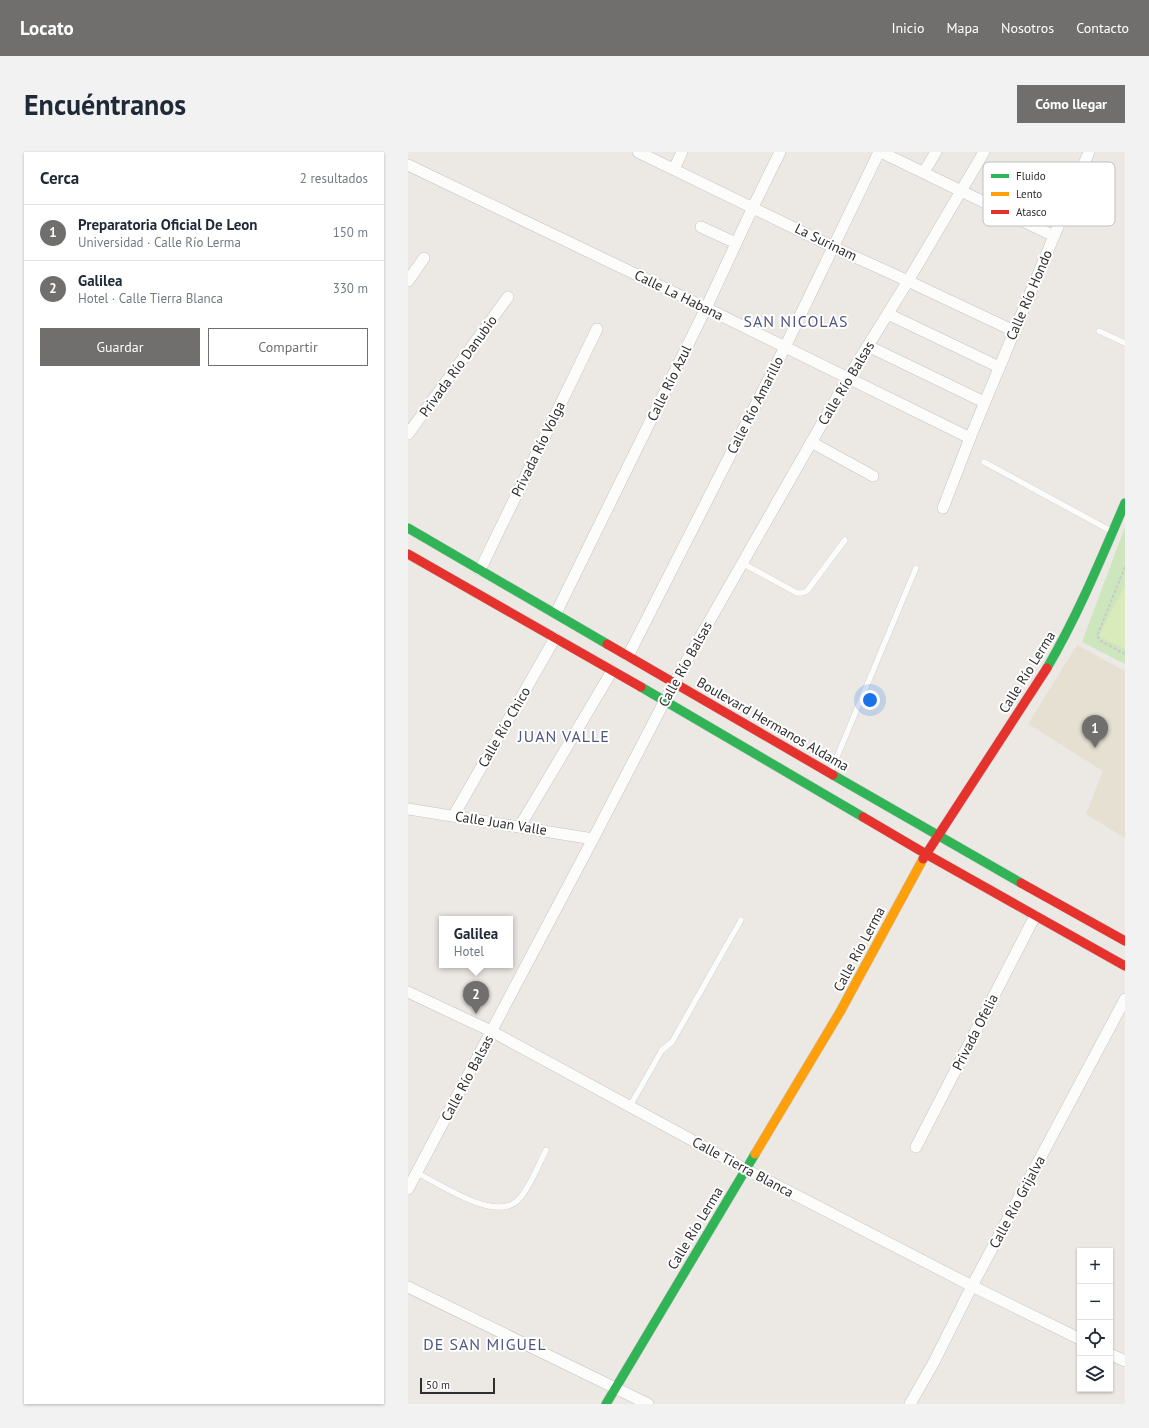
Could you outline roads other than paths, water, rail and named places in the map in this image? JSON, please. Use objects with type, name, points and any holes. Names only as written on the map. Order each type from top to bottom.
[{"type":"main road","name":"Calle Río Lerma","points":[[606,1404],[840,1012],[926,854],[1041,677],[1065,637],[1083,601],[1125,503]]},
{"type":"main road","name":"Boulevard Hermanos Aldama","points":[[408,528],[938,836],[1125,941]]},
{"type":"main road","points":[[408,554],[737,742],[926,854],[1125,966]]},
{"type":"street","name":"La Surinam","points":[[638,152],[833,247],[1014,331]]},
{"type":"street","points":[[674,169],[682,152]]},
{"type":"street","name":"Calle Río Azul","points":[[556,613],[706,308],[780,152]]},
{"type":"street","points":[[880,152],[983,202]]},
{"type":"street","name":"Calle Río Amarillo","points":[[628,656],[785,347],[880,152]]},
{"type":"street","points":[[924,172],[936,152]]},
{"type":"street","name":"Calle Río Balsas","points":[[408,1189],[674,683],[848,378],[908,281],[984,152]]},
{"type":"street","name":"Calle Río Hondo","points":[[1085,162],[1089,152]]},
{"type":"street","name":"Calle La Habana","points":[[408,165],[706,308],[970,438]]},
{"type":"street","points":[[1033,226],[1054,236]]},
{"type":"street","name":"Calle Río Hondo","points":[[943,508],[984,402],[1058,226]]},
{"type":"street","points":[[701,227],[736,243]]},
{"type":"street","points":[[408,281],[424,258]]},
{"type":"street","name":"Privada Río Danubio","points":[[408,434],[508,297]]},
{"type":"street","points":[[888,314],[999,367]]},
{"type":"street","name":"Privada Río Volga","points":[[480,570],[597,329]]},
{"type":"street","points":[[868,346],[984,402]]},
{"type":"street","points":[[811,442],[873,476]]},
{"type":"street","name":"Calle Río Chico","points":[[454,816],[555,638]]},
{"type":"street","points":[[520,826],[612,671]]},
{"type":"street","name":"Calle Juan Valle","points":[[408,809],[593,839]]},
{"type":"street","name":"Privada Ofelia","points":[[916,1147],[1035,916]]},
{"type":"street","name":"Calle Tierra Blanca","points":[[408,992],[491,1031],[747,1170],[972,1286],[1077,1338]]},
{"type":"street","name":"Calle Río Grijalva","points":[[910,1404],[934,1362],[972,1286],[1125,999]]},
{"type":"street","points":[[408,1287],[648,1404]]},
{"type":"street","points":[[1113,1355],[1125,1361]]},
{"type":"lane","points":[[1100,331],[1125,343]]},
{"type":"lane","points":[[984,462],[1113,532]]},
{"type":"lane","points":[[742,563],[797,593],[802,593],[807,591],[845,540]]},
{"type":"lane","points":[[830,773],[916,568]]},
{"type":"lane","points":[[630,1106],[662,1050],[672,1042],[741,920]]},
{"type":"lane","points":[[417,1173],[469,1200],[492,1207],[508,1207],[520,1199],[546,1150]]},
{"type":"place","name":"Preparatoria Oficial De Leon","points":[[1095,748]]},
{"type":"place","name":"Galilea","points":[[476,1014]]},
{"type":"district","name":"SAN NICOLAS","points":[[796,321]]},
{"type":"district","name":"JUAN VALLE","points":[[564,736]]},
{"type":"district","name":"DE SAN MIGUEL","points":[[485,1344]]}]
